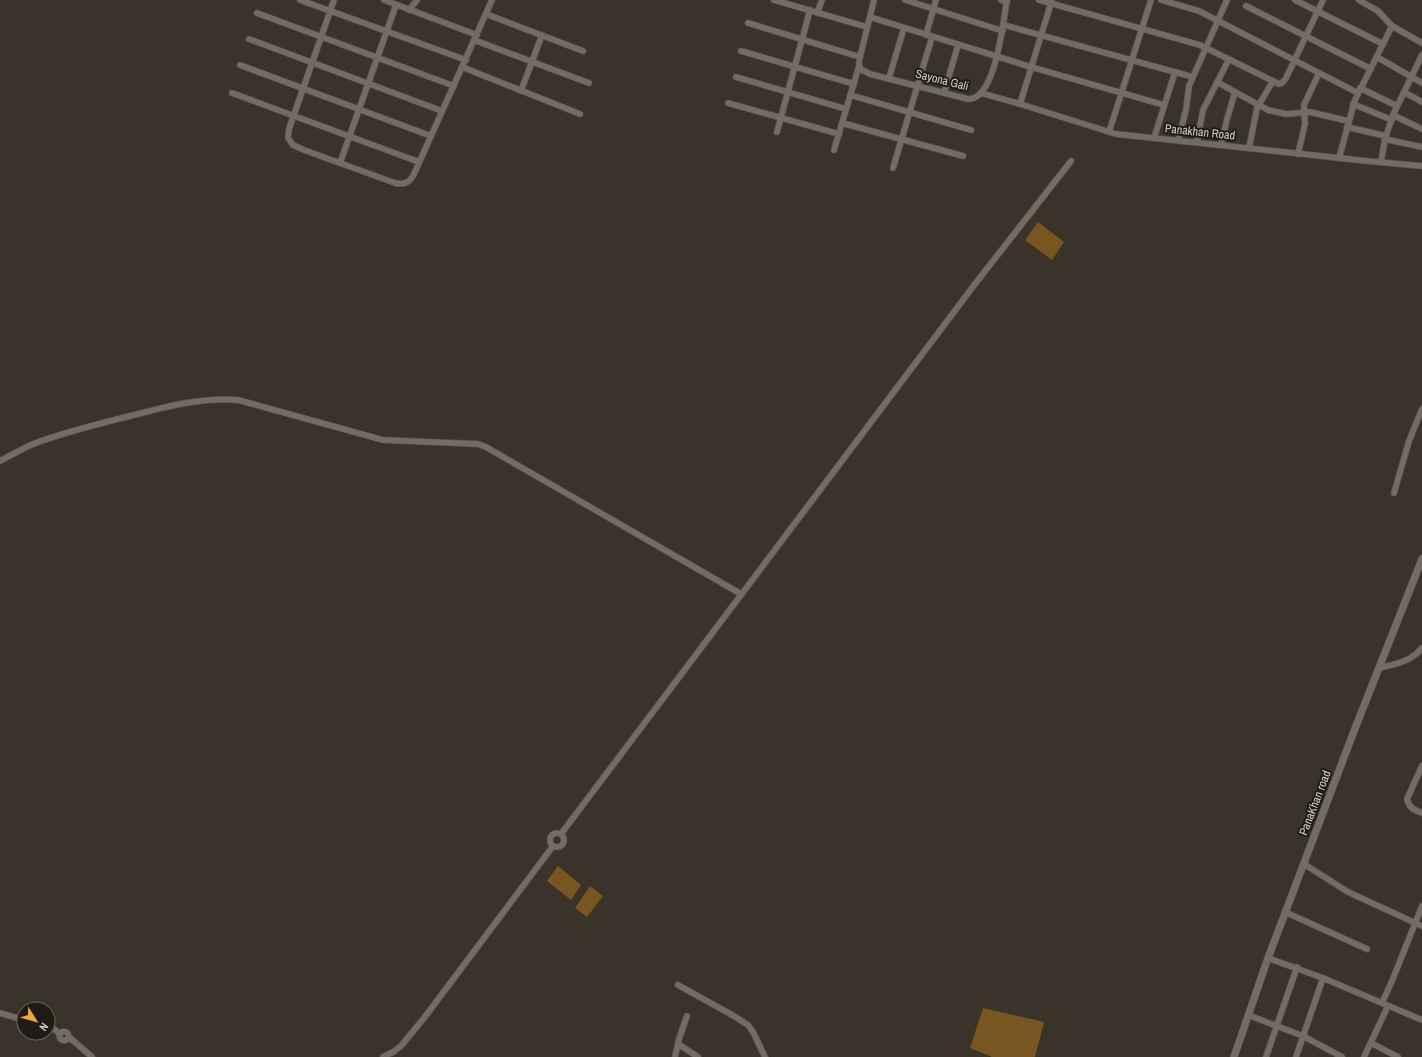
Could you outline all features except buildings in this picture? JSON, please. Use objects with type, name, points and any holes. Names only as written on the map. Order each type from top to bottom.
[{"type":"street","points":[[300,0],[466,60]]},
{"type":"street","points":[[334,0],[293,116],[288,134],[290,141],[304,150],[395,183],[403,184],[411,180],[492,0]]},
{"type":"street","points":[[384,0],[477,34]]},
{"type":"street","points":[[409,10],[417,0]]},
{"type":"street","points":[[774,0],[867,27]]},
{"type":"street","points":[[817,12],[822,0]]},
{"type":"street","points":[[834,150],[859,66],[874,0]]},
{"type":"street","points":[[905,0],[1003,28],[1042,35],[1192,77]]},
{"type":"street","points":[[926,35],[936,0]]},
{"type":"street","points":[[1039,0],[1051,2],[1206,48],[1279,84],[1285,80],[1323,0]]},
{"type":"street","points":[[1109,132],[1151,0]]},
{"type":"street","points":[[1161,0],[1199,11],[1319,73],[1397,106]]},
{"type":"street","points":[[1178,140],[1186,110],[1192,77],[1219,22],[1227,0]]},
{"type":"street","points":[[1295,0],[1383,44]]},
{"type":"street","points":[[1359,0],[1378,11],[1392,26],[1422,43]]},
{"type":"street","name":"Sayona Gali","points":[[859,66],[862,70],[870,74],[973,99],[981,93],[989,78],[997,57],[1003,28],[1005,1]]},
{"type":"street","points":[[1020,104],[1051,2]]},
{"type":"street","points":[[340,163],[367,83],[396,5]]},
{"type":"street","points":[[1246,6],[1371,69]]},
{"type":"street","points":[[777,132],[810,10]]},
{"type":"street","points":[[257,13],[454,86]]},
{"type":"street","points":[[486,14],[583,51]]},
{"type":"street","points":[[870,17],[997,57],[1164,105]]},
{"type":"street","points":[[748,24],[860,57]]},
{"type":"street","points":[[1339,158],[1353,104],[1392,26]]},
{"type":"street","points":[[889,78],[904,28]]},
{"type":"street","points":[[521,91],[542,35]]},
{"type":"street","points":[[893,168],[932,36]]},
{"type":"street","points":[[249,39],[442,111]]},
{"type":"street","points":[[474,40],[589,83]]},
{"type":"street","points":[[944,93],[958,44]]},
{"type":"street","points":[[741,50],[854,84]]},
{"type":"street","points":[[1381,162],[1392,118],[1422,55]]},
{"type":"street","points":[[1377,57],[1422,83]]},
{"type":"street","points":[[1196,142],[1202,110],[1229,59]]},
{"type":"street","points":[[240,65],[431,136]]},
{"type":"street","points":[[462,67],[580,114]]},
{"type":"street","points":[[1154,138],[1175,72]]},
{"type":"street","points":[[1298,154],[1305,124],[1304,112],[1306,100],[1319,73]]},
{"type":"street","points":[[736,77],[846,109]]},
{"type":"street","points":[[1250,148],[1254,118],[1258,105],[1273,81]]},
{"type":"street","points":[[1217,82],[1258,105],[1278,113],[1286,114],[1304,112],[1348,121]]},
{"type":"street","points":[[1222,145],[1227,118],[1235,92]]},
{"type":"street","points":[[1404,92],[1422,102]]},
{"type":"street","points":[[232,93],[419,162]]},
{"type":"street","name":"Panakhan Road","points":[[981,93],[1109,132],[1298,154],[1422,166]]},
{"type":"street","points":[[850,96],[972,130]]},
{"type":"street","points":[[728,103],[839,134]]},
{"type":"street","points":[[1353,104],[1422,129]]},
{"type":"street","points":[[842,123],[963,156]]},
{"type":"street","points":[[1347,127],[1422,147]]},
{"type":"street","points":[[561,834],[975,284],[1071,161]]},
{"type":"street","points":[[0,461],[32,445],[51,438],[164,407],[212,400],[238,400],[383,440],[478,444],[486,446],[741,594]]},
{"type":"street","points":[[1394,494],[1409,441],[1422,410]]},
{"type":"street","name":"PanaKhan road","points":[[1234,1057],[1285,912],[1422,559]]},
{"type":"street","points":[[1379,668],[1409,659],[1418,653],[1422,648]]},
{"type":"street","points":[[1422,766],[1407,800],[1408,805],[1412,809],[1422,813]]},
{"type":"street","points":[[553,846],[550,840],[551,835],[555,833],[561,834]]},
{"type":"street","points":[[553,846],[558,847],[563,844],[564,838],[561,834]]},
{"type":"street","points":[[383,1057],[401,1046],[424,1018],[553,846]]},
{"type":"street","points":[[1304,864],[1348,892],[1422,926]]},
{"type":"street","points":[[1382,1003],[1392,982],[1422,906]]},
{"type":"street","points":[[1285,912],[1367,949]]},
{"type":"street","points":[[1268,958],[1297,967],[1422,1020]]},
{"type":"street","points":[[1266,1057],[1297,967]]},
{"type":"street","points":[[1296,1057],[1323,978]]},
{"type":"street","points":[[678,985],[743,1021],[753,1032],[765,1057]]},
{"type":"street","points":[[1364,1057],[1388,1006]]},
{"type":"street","points":[[0,1014],[16,1018]]},
{"type":"street","points":[[1248,1015],[1303,1036],[1342,1057]]},
{"type":"street","points":[[676,1057],[678,1044],[687,1016]]},
{"type":"street","points":[[56,1031],[60,1034],[66,1031],[69,1034],[69,1037],[92,1057]]},
{"type":"street","points":[[1371,1043],[1398,1057]]},
{"type":"street","points":[[678,1044],[698,1057]]},
{"type":"shaded area","points":[[1038,222],[1064,242],[1052,260],[1025,240]]},
{"type":"shaded area","points":[[558,866],[581,885],[571,900],[547,881]]},
{"type":"shaded area","points":[[590,886],[603,896],[587,917],[575,908]]},
{"type":"shaded area","points":[[983,1008],[1044,1022],[1035,1057],[992,1057],[970,1048]]}]
